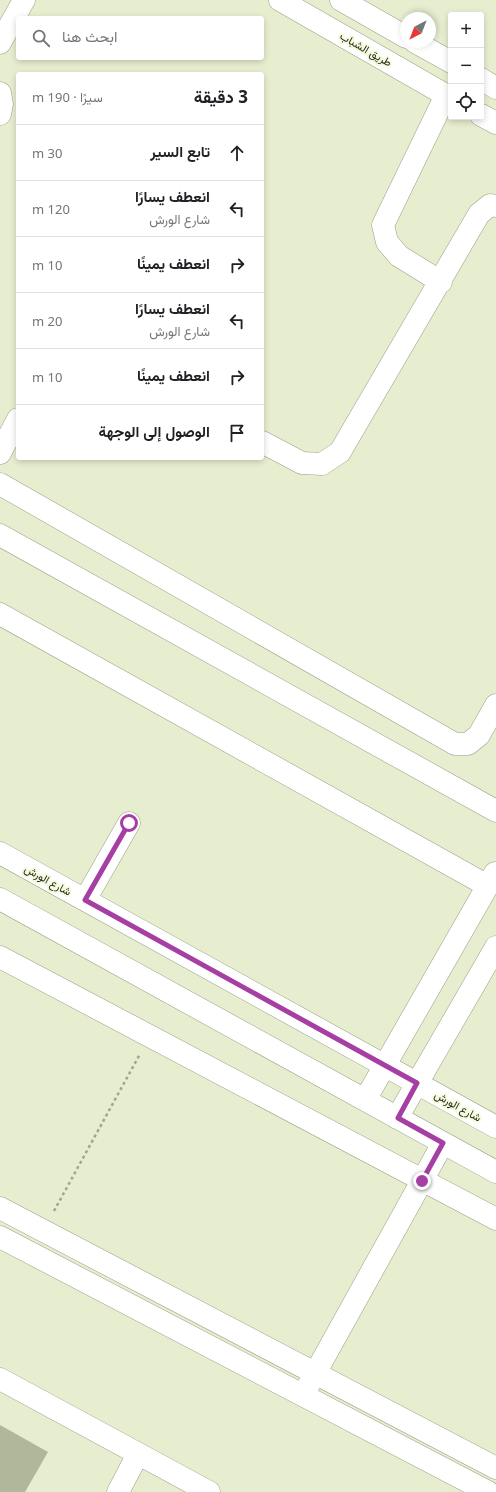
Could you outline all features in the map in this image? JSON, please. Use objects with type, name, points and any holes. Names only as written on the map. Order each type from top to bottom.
[{"type":"street","points":[[0,43],[24,0]]},
{"type":"street","name":"طريق الشباب","points":[[280,0],[448,95]]},
{"type":"street","points":[[341,0],[400,34]]},
{"type":"street","points":[[426,48],[448,60]]},
{"type":"street","points":[[484,81],[496,88]]},
{"type":"street","points":[[0,94],[2,104],[0,114]]},
{"type":"street","points":[[441,282],[399,256],[387,242],[383,225],[448,98]]},
{"type":"street","points":[[484,117],[496,123]]},
{"type":"street","points":[[264,443],[302,463],[322,464],[340,452],[441,282],[479,214],[490,205],[496,206]]},
{"type":"street","points":[[0,453],[16,423]]},
{"type":"street","points":[[0,484],[455,744],[468,744],[479,735],[496,705]]},
{"type":"street","points":[[0,535],[496,811]]},
{"type":"street","points":[[0,614],[492,879],[365,1100]]},
{"type":"street","points":[[85,900],[129,823]]},
{"type":"street","name":"شارع الورش","points":[[0,853],[496,1127]]},
{"type":"street","points":[[0,899],[496,1172]]},
{"type":"street","points":[[398,1118],[496,947]]},
{"type":"street","points":[[0,957],[496,1220]]},
{"type":"street","points":[[303,1396],[443,1143]]},
{"type":"street","points":[[0,1208],[496,1468]]},
{"type":"street","points":[[0,1237],[488,1492]]},
{"type":"street","points":[[0,1380],[209,1492]]},
{"type":"street","points":[[118,1492],[138,1454]]},
{"type":"path","points":[[43,1231],[150,1036]]},
{"type":"building","points":[[0,1425],[48,1452],[25,1492],[0,1492]]},
{"type":"route","points":[[129,823],[85,900],[417,1083],[398,1118],[443,1143],[422,1181]]}]
